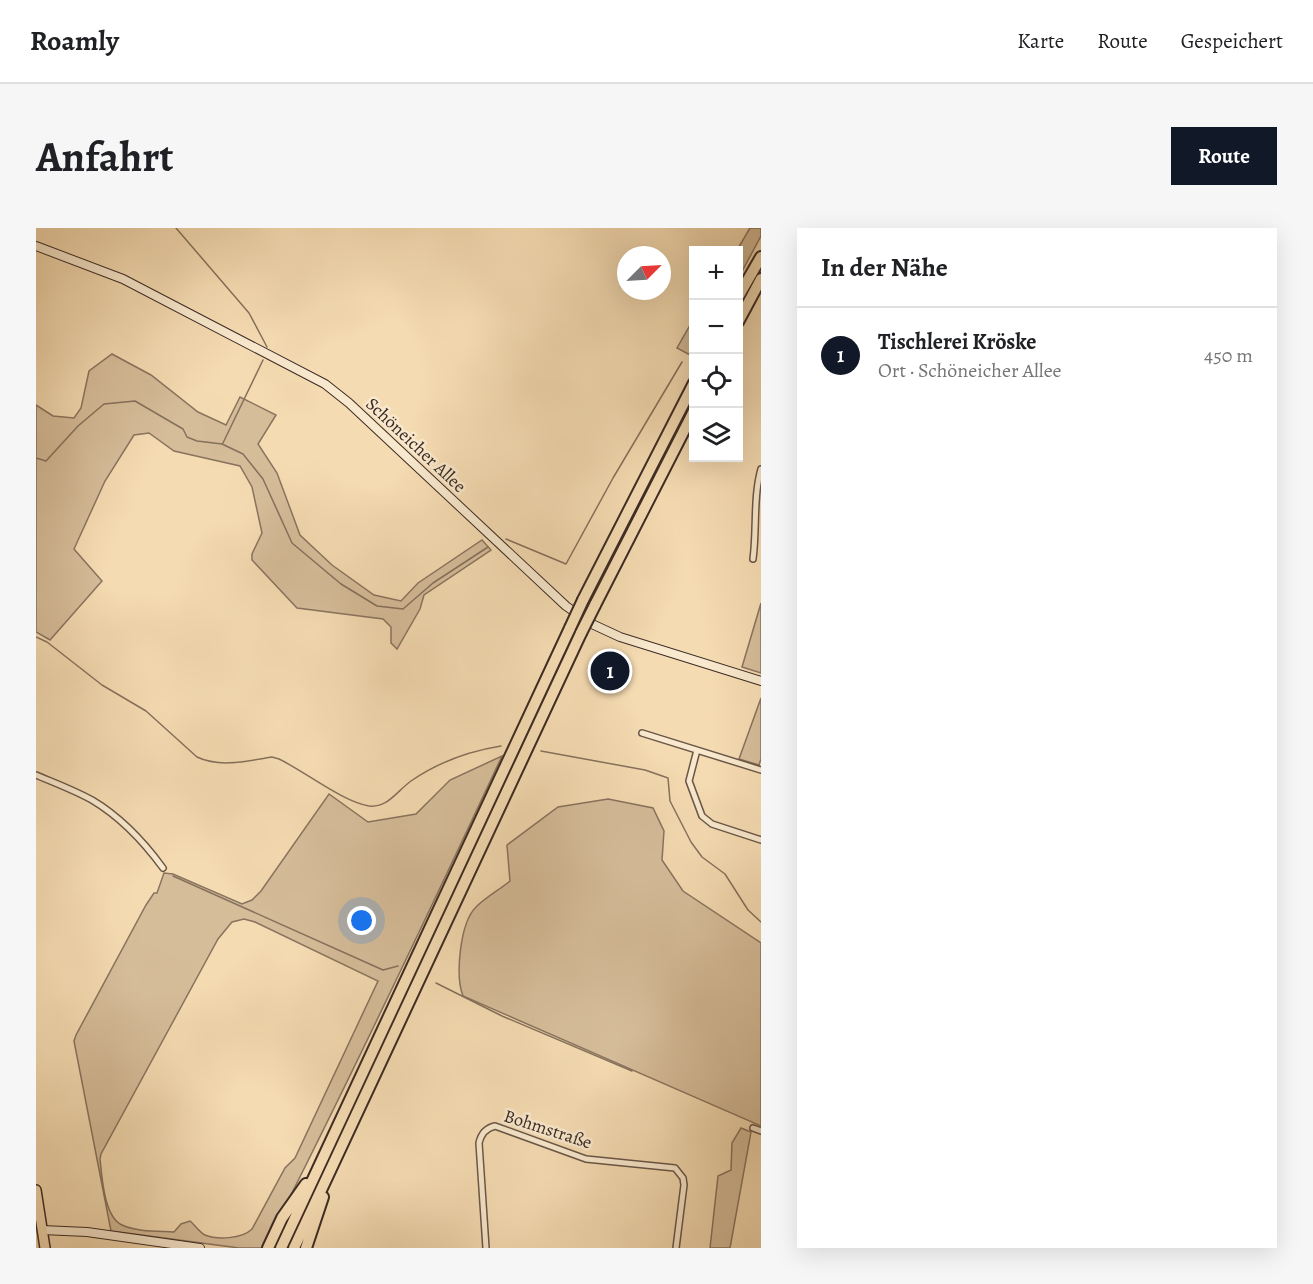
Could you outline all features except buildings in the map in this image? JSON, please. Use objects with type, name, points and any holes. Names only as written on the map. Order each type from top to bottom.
[{"type":"highway","points":[[743,288],[761,257]]},
{"type":"highway","points":[[743,313],[761,279]]},
{"type":"highway","points":[[294,1248],[393,1004],[583,600],[689,391]]},
{"type":"highway","points":[[281,1248],[328,1161],[581,633],[689,419]]},
{"type":"highway","points":[[267,1248],[282,1218],[328,1161]]},
{"type":"highway","points":[[306,1248],[312,1233],[328,1161]]},
{"type":"main road","points":[[36,1190],[38,1230],[45,1248]]},
{"type":"street","name":"Schöneicher Allee","points":[[36,246],[123,279],[325,384],[363,416],[566,606],[592,624],[639,644],[761,681]]},
{"type":"street","points":[[753,559],[756,539],[756,492],[761,469]]},
{"type":"street","points":[[642,733],[761,770]]},
{"type":"street","points":[[697,750],[689,781],[702,816],[712,824],[761,840]]},
{"type":"street","points":[[36,775],[85,796],[105,808],[124,824],[163,868]]},
{"type":"street","name":"Bohmstraße","points":[[486,1248],[479,1143],[481,1136],[495,1126],[586,1159],[675,1168],[683,1178],[684,1185],[676,1248]]},
{"type":"street","points":[[753,1128],[761,1131]]},
{"type":"street","points":[[38,1230],[87,1232],[200,1248]]},
{"type":"shaded area","points":[[750,228],[761,228],[761,236],[743,270],[743,246],[739,246]]},
{"type":"shaded area","points":[[689,327],[689,354],[677,348]]},
{"type":"shaded area","points":[[112,354],[151,375],[198,412],[226,425],[240,397],[276,415],[258,444],[277,473],[300,535],[332,565],[374,595],[401,601],[418,583],[482,540],[491,550],[424,595],[420,609],[397,649],[391,643],[391,627],[383,619],[297,608],[252,560],[252,554],[262,533],[252,487],[240,466],[174,451],[149,433],[134,435],[105,481],[74,549],[102,581],[50,640],[36,632],[36,405],[53,416],[74,418],[81,408],[89,371]]},
{"type":"shaded area","points":[[761,603],[761,673],[742,667]]},
{"type":"shaded area","points":[[761,698],[761,759],[759,765],[739,759]]},
{"type":"shaded area","points":[[502,756],[385,1003],[264,1248],[239,1248],[111,1231],[74,1041],[146,905],[154,893],[157,893],[164,873],[173,874],[242,904],[252,900],[261,891],[329,794],[368,822],[416,814],[450,780]],"holes":[[[244,919],[255,922],[378,981],[295,1158],[285,1168],[252,1229],[236,1237],[223,1238],[205,1235],[190,1221],[181,1224],[174,1232],[141,1230],[122,1225],[111,1214],[105,1196],[101,1154],[218,939],[232,922]]]},
{"type":"shaded area","points":[[608,799],[653,808],[664,831],[662,860],[683,891],[761,943],[761,1126],[463,996],[459,963],[466,925],[476,907],[510,881],[507,845],[558,807]]},
{"type":"shaded area","points":[[741,1128],[751,1132],[730,1248],[710,1248],[718,1176],[731,1170],[732,1143]]},
{"type":"waterway","points":[[176,228],[249,313],[267,347]]},
{"type":"waterway","points":[[223,443],[263,360]]},
{"type":"waterway","points":[[506,539],[566,564],[613,478],[682,362]]},
{"type":"waterway","points":[[36,458],[46,461],[78,426],[104,404],[135,401],[183,429],[187,437],[197,441],[222,444],[243,454],[263,479],[292,543],[341,584],[377,606],[403,609],[433,583],[488,547]]},
{"type":"waterway","points":[[36,637],[47,642],[102,685],[146,711],[197,757],[225,763],[272,757],[289,764],[347,799],[369,806],[387,802],[411,781],[443,763],[501,746]]},
{"type":"waterway","points":[[541,751],[645,770],[668,778],[670,801],[691,842],[702,857],[725,874],[748,910],[761,922]]},
{"type":"waterway","points":[[173,876],[383,970],[398,966]]},
{"type":"waterway","points":[[436,983],[502,1016],[632,1071]]},
{"type":"place","name":"Tischlerei Kröske","points":[[610,671]]}]
